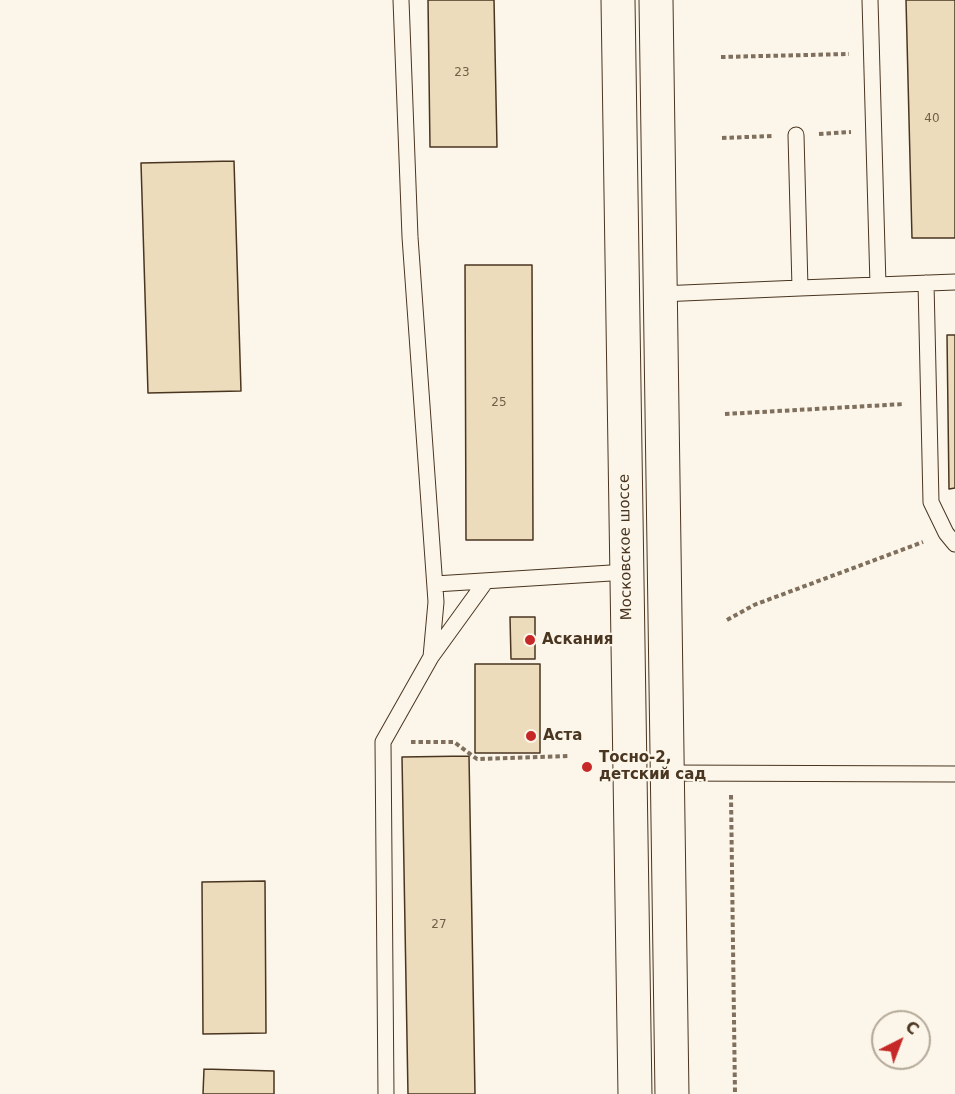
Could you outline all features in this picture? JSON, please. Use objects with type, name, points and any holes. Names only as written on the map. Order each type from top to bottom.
[{"type":"main road","name":"Московское шоссе","points":[[618,0],[635,1094]]},
{"type":"main road","points":[[656,0],[672,1094]]},
{"type":"lane","points":[[401,0],[410,237],[436,602],[431,657]]},
{"type":"lane","points":[[870,0],[878,285]]},
{"type":"lane","points":[[795,135],[800,288]]},
{"type":"lane","points":[[660,294],[955,282]]},
{"type":"lane","points":[[926,283],[931,502],[951,538]]},
{"type":"lane","points":[[435,584],[627,572]]},
{"type":"lane","points":[[386,1094],[383,742],[431,657],[486,580]]},
{"type":"lane","points":[[666,773],[955,774]]},
{"type":"path","points":[[721,57],[872,54]]},
{"type":"path","points":[[725,414],[929,403]]},
{"type":"path","points":[[727,620],[754,605],[951,538]]},
{"type":"path","points":[[383,742],[454,742],[477,759],[570,756]]},
{"type":"path","points":[[731,774],[735,1094]]},
{"type":"building","points":[[428,0],[494,0],[497,147],[430,147]]},
{"type":"building","points":[[906,0],[955,0],[955,238],[912,238]]},
{"type":"building","points":[[234,161],[241,391],[148,393],[141,163]]},
{"type":"building","points":[[465,265],[532,265],[533,540],[466,540]]},
{"type":"building","points":[[947,335],[955,335],[955,488],[949,489]]},
{"type":"building","points":[[510,617],[535,617],[535,659],[511,659]]},
{"type":"building","points":[[475,664],[540,664],[540,753],[475,753]]},
{"type":"building","points":[[469,756],[475,1094],[408,1094],[402,757]]},
{"type":"building","points":[[265,881],[266,1033],[203,1034],[202,882]]},
{"type":"building","points":[[204,1069],[274,1071],[274,1094],[203,1094]]},
{"type":"place","name":"Аскания","points":[[530,640]]},
{"type":"place","name":"Аста","points":[[531,736]]},
{"type":"place","name":"Тосно-2, детский сад","points":[[587,767]]}]
